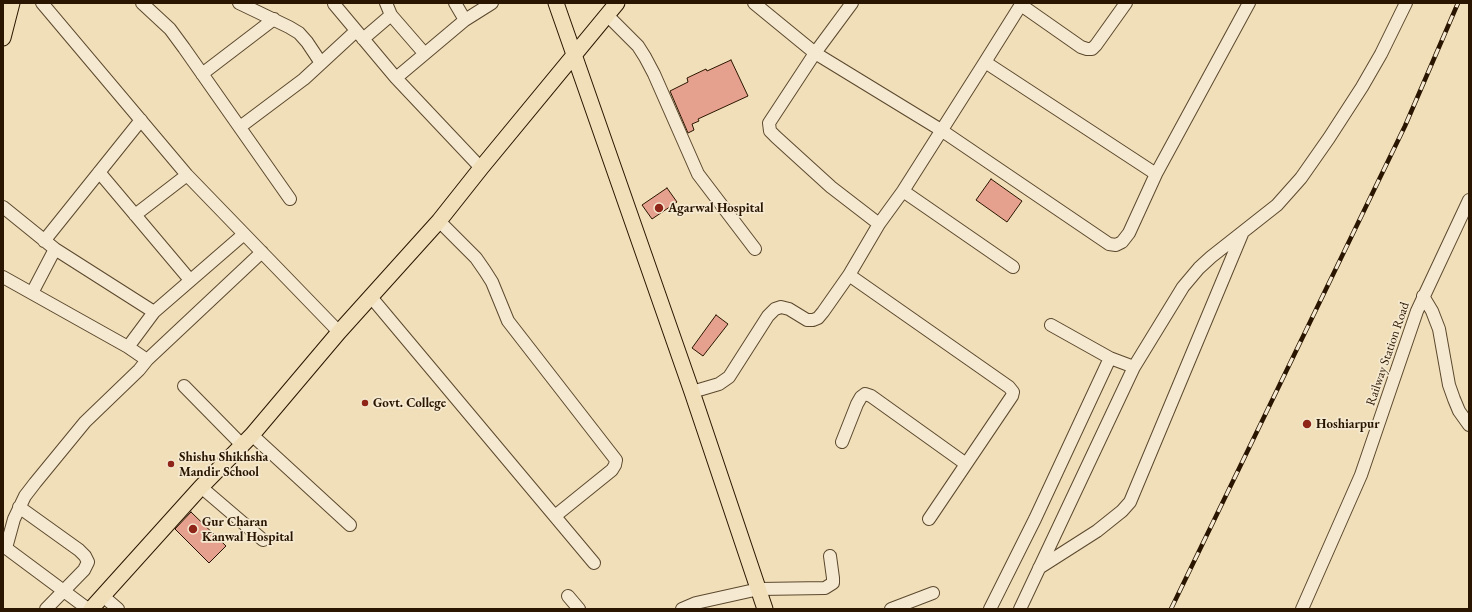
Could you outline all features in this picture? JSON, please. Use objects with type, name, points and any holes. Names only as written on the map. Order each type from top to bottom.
[{"type":"main road","points":[[556,3],[692,392],[765,609]]},
{"type":"main road","points":[[91,609],[200,487],[247,440],[339,332],[439,221],[617,3]]},
{"type":"main road","points":[[3,38],[8,5]]},
{"type":"street","points":[[42,3],[187,175],[339,332]]},
{"type":"street","points":[[142,3],[170,29],[290,199]]},
{"type":"street","points":[[239,3],[262,8],[274,19],[299,33],[321,63]]},
{"type":"street","points":[[386,3],[391,15],[424,54]]},
{"type":"street","points":[[455,3],[465,20]]},
{"type":"street","points":[[396,78],[465,20],[492,3]]},
{"type":"street","points":[[754,3],[815,52],[941,130],[1109,244],[1116,245],[1122,242],[1129,234],[1156,174],[1249,3]]},
{"type":"street","points":[[852,3],[815,52],[769,123],[770,131],[831,187],[879,224]]},
{"type":"street","points":[[692,392],[719,384],[728,376],[768,316],[775,309],[781,307],[789,309],[807,320],[818,318],[849,275],[879,224],[903,192],[1021,4],[1081,47],[1087,49],[1096,45],[1126,3]]},
{"type":"street","points":[[1020,609],[1134,367],[1183,287],[1203,264],[1277,206],[1301,178],[1362,87],[1406,3]]},
{"type":"street","points":[[334,4],[396,78],[481,168]]},
{"type":"street","points":[[240,127],[304,79],[321,63],[391,15]]},
{"type":"street","points":[[607,15],[638,46],[645,57],[698,174],[755,249]]},
{"type":"street","points":[[202,74],[274,19]]},
{"type":"street","points":[[985,62],[1156,174]]},
{"type":"street","points":[[44,241],[141,120]]},
{"type":"street","points":[[100,172],[190,280]]},
{"type":"street","points":[[135,215],[187,175]]},
{"type":"street","points":[[903,192],[1013,267]]},
{"type":"street","name":"Railway Station Road","points":[[1302,609],[1361,475],[1414,318],[1469,200]]},
{"type":"street","points":[[3,207],[55,249],[154,312]]},
{"type":"street","points":[[439,221],[476,258],[492,282],[508,321],[616,460],[612,470],[555,516]]},
{"type":"street","points":[[1039,568],[1097,531],[1122,511],[1130,502],[1242,233]]},
{"type":"street","points":[[128,347],[154,312],[244,234]]},
{"type":"street","points":[[32,293],[55,249]]},
{"type":"street","points":[[88,609],[4,550],[19,507],[31,487],[70,438],[98,408],[262,252]]},
{"type":"street","points":[[849,275],[1012,390],[1012,396],[929,519]]},
{"type":"street","points":[[3,277],[128,347],[147,360]]},
{"type":"street","points":[[1424,296],[1439,329],[1452,392],[1459,411],[1469,425]]},
{"type":"street","points":[[371,297],[594,563]]},
{"type":"street","points":[[1051,325],[1110,358],[1134,367]]},
{"type":"street","points":[[990,609],[1035,519],[1110,358]]},
{"type":"street","points":[[184,386],[350,525]]},
{"type":"street","points":[[842,442],[857,404],[861,397],[865,394],[871,396],[966,464]]},
{"type":"street","points":[[200,487],[263,540]]},
{"type":"street","points":[[19,507],[85,556],[88,562],[84,570],[46,609]]},
{"type":"street","points":[[682,609],[696,603],[759,589],[825,588],[833,583],[834,578],[830,556]]},
{"type":"street","points":[[892,609],[933,593]]},
{"type":"street","points":[[103,596],[118,609]]},
{"type":"street","points":[[568,596],[579,609]]},
{"type":"building","points":[[731,60],[748,96],[698,119],[699,121],[692,124],[694,130],[688,133],[670,91],[688,82],[687,78]]},
{"type":"building","points":[[991,179],[1022,201],[1007,222],[976,200]]},
{"type":"building","points":[[667,188],[677,202],[652,219],[642,205]]},
{"type":"building","points":[[716,315],[728,324],[703,356],[692,348]]},
{"type":"building","points":[[191,512],[226,546],[209,563],[175,529]]},
{"type":"railway","points":[[1171,609],[1405,126],[1458,3]]},
{"type":"place","name":"Agarwal Hospital","points":[[659,208]]},
{"type":"place","name":"Govt. College","points":[[365,403]]},
{"type":"place","name":"Hoshiarpur","points":[[1307,424]]},
{"type":"place","name":"Shishu Shikhsha Mandir School","points":[[171,464]]},
{"type":"place","name":"Gur Charan Kanwal Hospital","points":[[193,529]]}]
